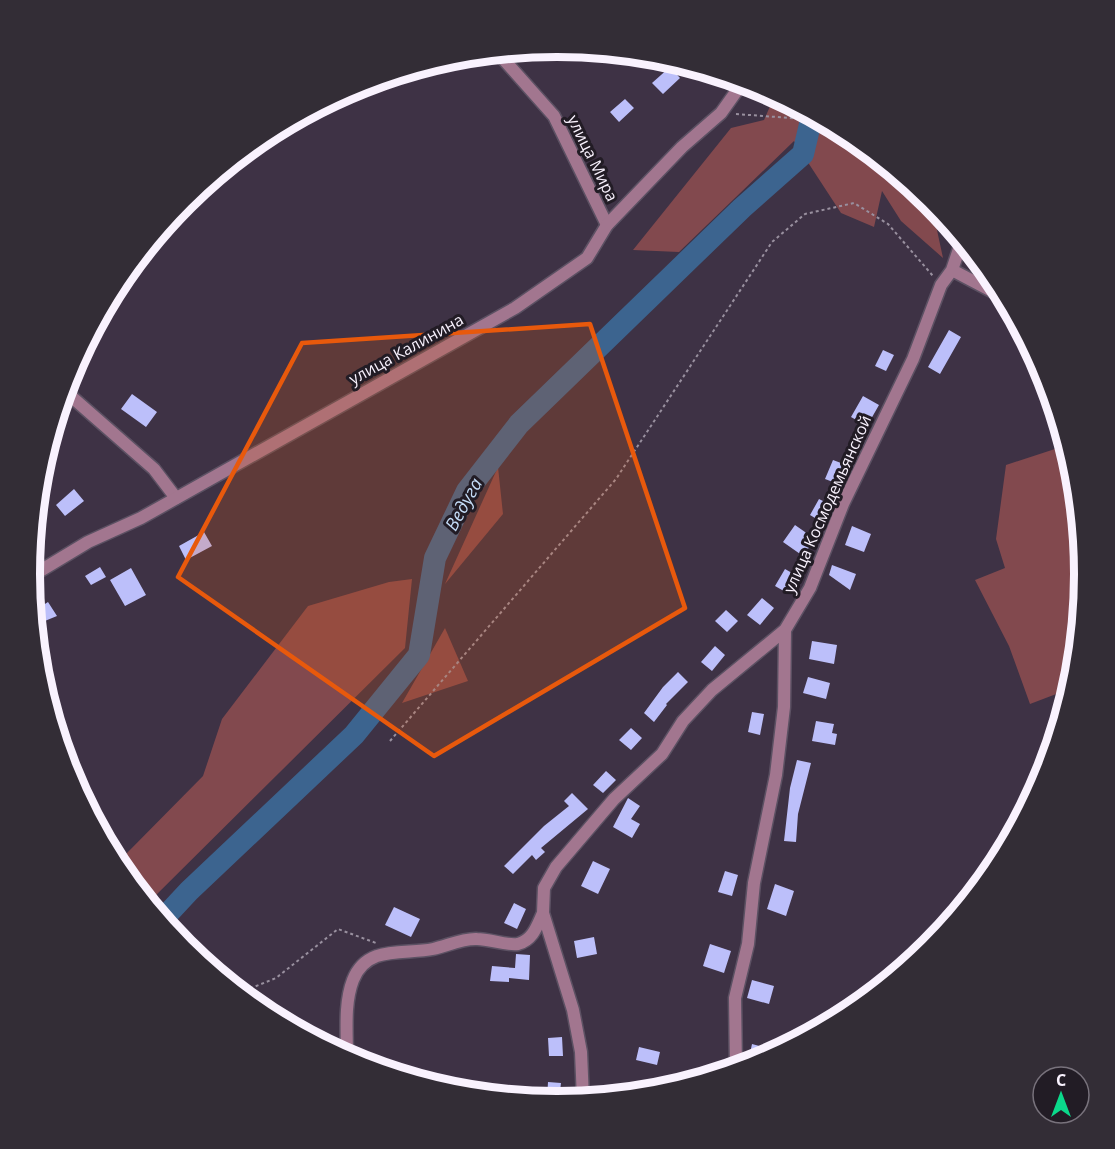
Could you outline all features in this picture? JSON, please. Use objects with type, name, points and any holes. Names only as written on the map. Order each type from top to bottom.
[{"type":"street","name":"улица Мира","points":[[505,61],[554,116],[607,225]]},
{"type":"street","name":"улица Калинина","points":[[40,571],[88,542],[141,518],[515,308],[587,258],[607,225],[682,147],[721,113],[737,90]]},
{"type":"street","name":"улица Космодемьянской","points":[[543,913],[544,888],[556,867],[614,799],[662,754],[683,721],[712,690],[785,630],[810,588],[843,504],[913,359],[941,285],[952,270],[959,249]]},
{"type":"street","points":[[952,270],[988,289]]},
{"type":"street","points":[[72,398],[154,469],[176,498]]},
{"type":"street","points":[[736,1059],[735,998],[748,944],[754,883],[776,775],[784,707],[785,630]]},
{"type":"street","points":[[346,1046],[348,999],[353,978],[373,958],[395,950],[430,950],[475,938],[518,944],[533,935],[543,913]]},
{"type":"street","points":[[543,913],[573,1010],[581,1052],[583,1091]]},
{"type":"path","points":[[721,113],[801,119]]},
{"type":"path","points":[[390,741],[616,479],[772,242],[805,214],[854,203],[888,224],[941,285]]},
{"type":"path","points":[[249,989],[276,978],[338,929],[395,950]]},
{"type":"highlighted area","points":[[590,324],[685,608],[434,756],[178,577],[302,343]]},
{"type":"shaded area","points":[[771,104],[816,127],[872,164],[935,222],[943,258],[901,221],[882,191],[874,227],[841,213],[794,141],[679,252],[633,250],[731,128],[764,120]]},
{"type":"shaded area","points":[[1058,448],[1070,507],[1074,575],[1070,642],[1065,675],[1061,692],[1030,704],[1009,646],[975,580],[1005,568],[996,539],[1006,465]]},
{"type":"shaded area","points":[[498,467],[503,514],[445,584]]},
{"type":"shaded area","points":[[412,579],[405,648],[154,897],[128,862],[126,854],[203,776],[222,719],[308,606],[389,582]]},
{"type":"shaded area","points":[[445,628],[468,681],[402,703]]},
{"type":"building","points":[[667,69],[673,71],[680,78],[663,94],[652,83]]},
{"type":"building","points":[[625,99],[634,108],[619,122],[610,112]]},
{"type":"building","points":[[949,330],[961,337],[940,374],[928,367]]},
{"type":"building","points":[[883,350],[894,355],[886,371],[875,366]]},
{"type":"building","points":[[132,394],[157,412],[146,427],[121,409]]},
{"type":"building","points":[[863,396],[879,405],[867,426],[851,417]]},
{"type":"building","points":[[833,460],[849,466],[841,485],[825,479]]},
{"type":"building","points":[[74,489],[84,501],[65,516],[56,505]]},
{"type":"building","points":[[819,499],[829,504],[820,521],[810,515]]},
{"type":"building","points":[[795,525],[815,539],[803,556],[783,542]]},
{"type":"building","points":[[852,526],[871,534],[864,552],[845,545]]},
{"type":"building","points":[[204,532],[212,546],[186,560],[179,546]]},
{"type":"building","points":[[832,565],[856,574],[850,590],[829,575]]},
{"type":"building","points":[[100,567],[106,577],[91,585],[85,576]]},
{"type":"building","points":[[131,568],[146,595],[125,606],[110,580]]},
{"type":"building","points":[[785,569],[799,577],[789,594],[775,586]]},
{"type":"building","points":[[762,598],[774,608],[760,625],[747,615]]},
{"type":"building","points":[[48,602],[57,616],[43,622],[42,606]]},
{"type":"building","points":[[726,610],[738,621],[727,632],[715,621]]},
{"type":"building","points":[[812,641],[837,645],[834,664],[809,659]]},
{"type":"building","points":[[715,646],[725,655],[712,671],[701,662]]},
{"type":"building","points":[[678,672],[688,682],[666,704],[654,722],[644,713],[663,687]]},
{"type":"building","points":[[808,677],[830,683],[826,699],[803,693]]},
{"type":"building","points":[[752,712],[764,714],[760,735],[748,732]]},
{"type":"building","points":[[816,721],[834,724],[832,733],[837,734],[835,745],[812,741]]},
{"type":"building","points":[[631,728],[642,738],[631,750],[619,740]]},
{"type":"building","points":[[797,760],[811,763],[798,814],[796,842],[784,841],[790,788]]},
{"type":"building","points":[[606,771],[616,780],[603,793],[593,785]]},
{"type":"building","points":[[572,793],[588,809],[541,848],[545,852],[536,860],[532,855],[513,874],[504,866],[544,826],[569,806],[564,801]]},
{"type":"building","points":[[628,798],[640,806],[631,819],[640,824],[632,838],[613,827]]},
{"type":"building","points":[[593,861],[610,869],[598,894],[581,886]]},
{"type":"building","points":[[725,871],[738,875],[732,896],[718,892]]},
{"type":"building","points":[[775,884],[794,891],[786,916],[767,909]]},
{"type":"building","points":[[514,903],[526,909],[517,929],[504,923]]},
{"type":"building","points":[[394,907],[420,919],[411,937],[385,925]]},
{"type":"building","points":[[594,937],[597,954],[577,958],[574,941]]},
{"type":"building","points":[[710,944],[731,951],[724,973],[703,966]]},
{"type":"building","points":[[516,954],[530,955],[529,980],[509,978],[509,982],[490,981],[492,966],[515,968]]},
{"type":"building","points":[[752,980],[774,986],[769,1004],[747,998]]},
{"type":"building","points":[[562,1037],[563,1056],[549,1056],[548,1038]]},
{"type":"building","points":[[752,1044],[765,1047],[755,1052],[750,1054]]},
{"type":"building","points":[[639,1047],[660,1052],[657,1065],[636,1060]]},
{"type":"building","points":[[548,1082],[561,1083],[560,1092],[547,1091]]},
{"type":"waterway","name":"Ведуга","points":[[168,914],[354,735],[419,655],[435,558],[467,491],[519,424],[742,208],[803,154],[810,124]]}]
